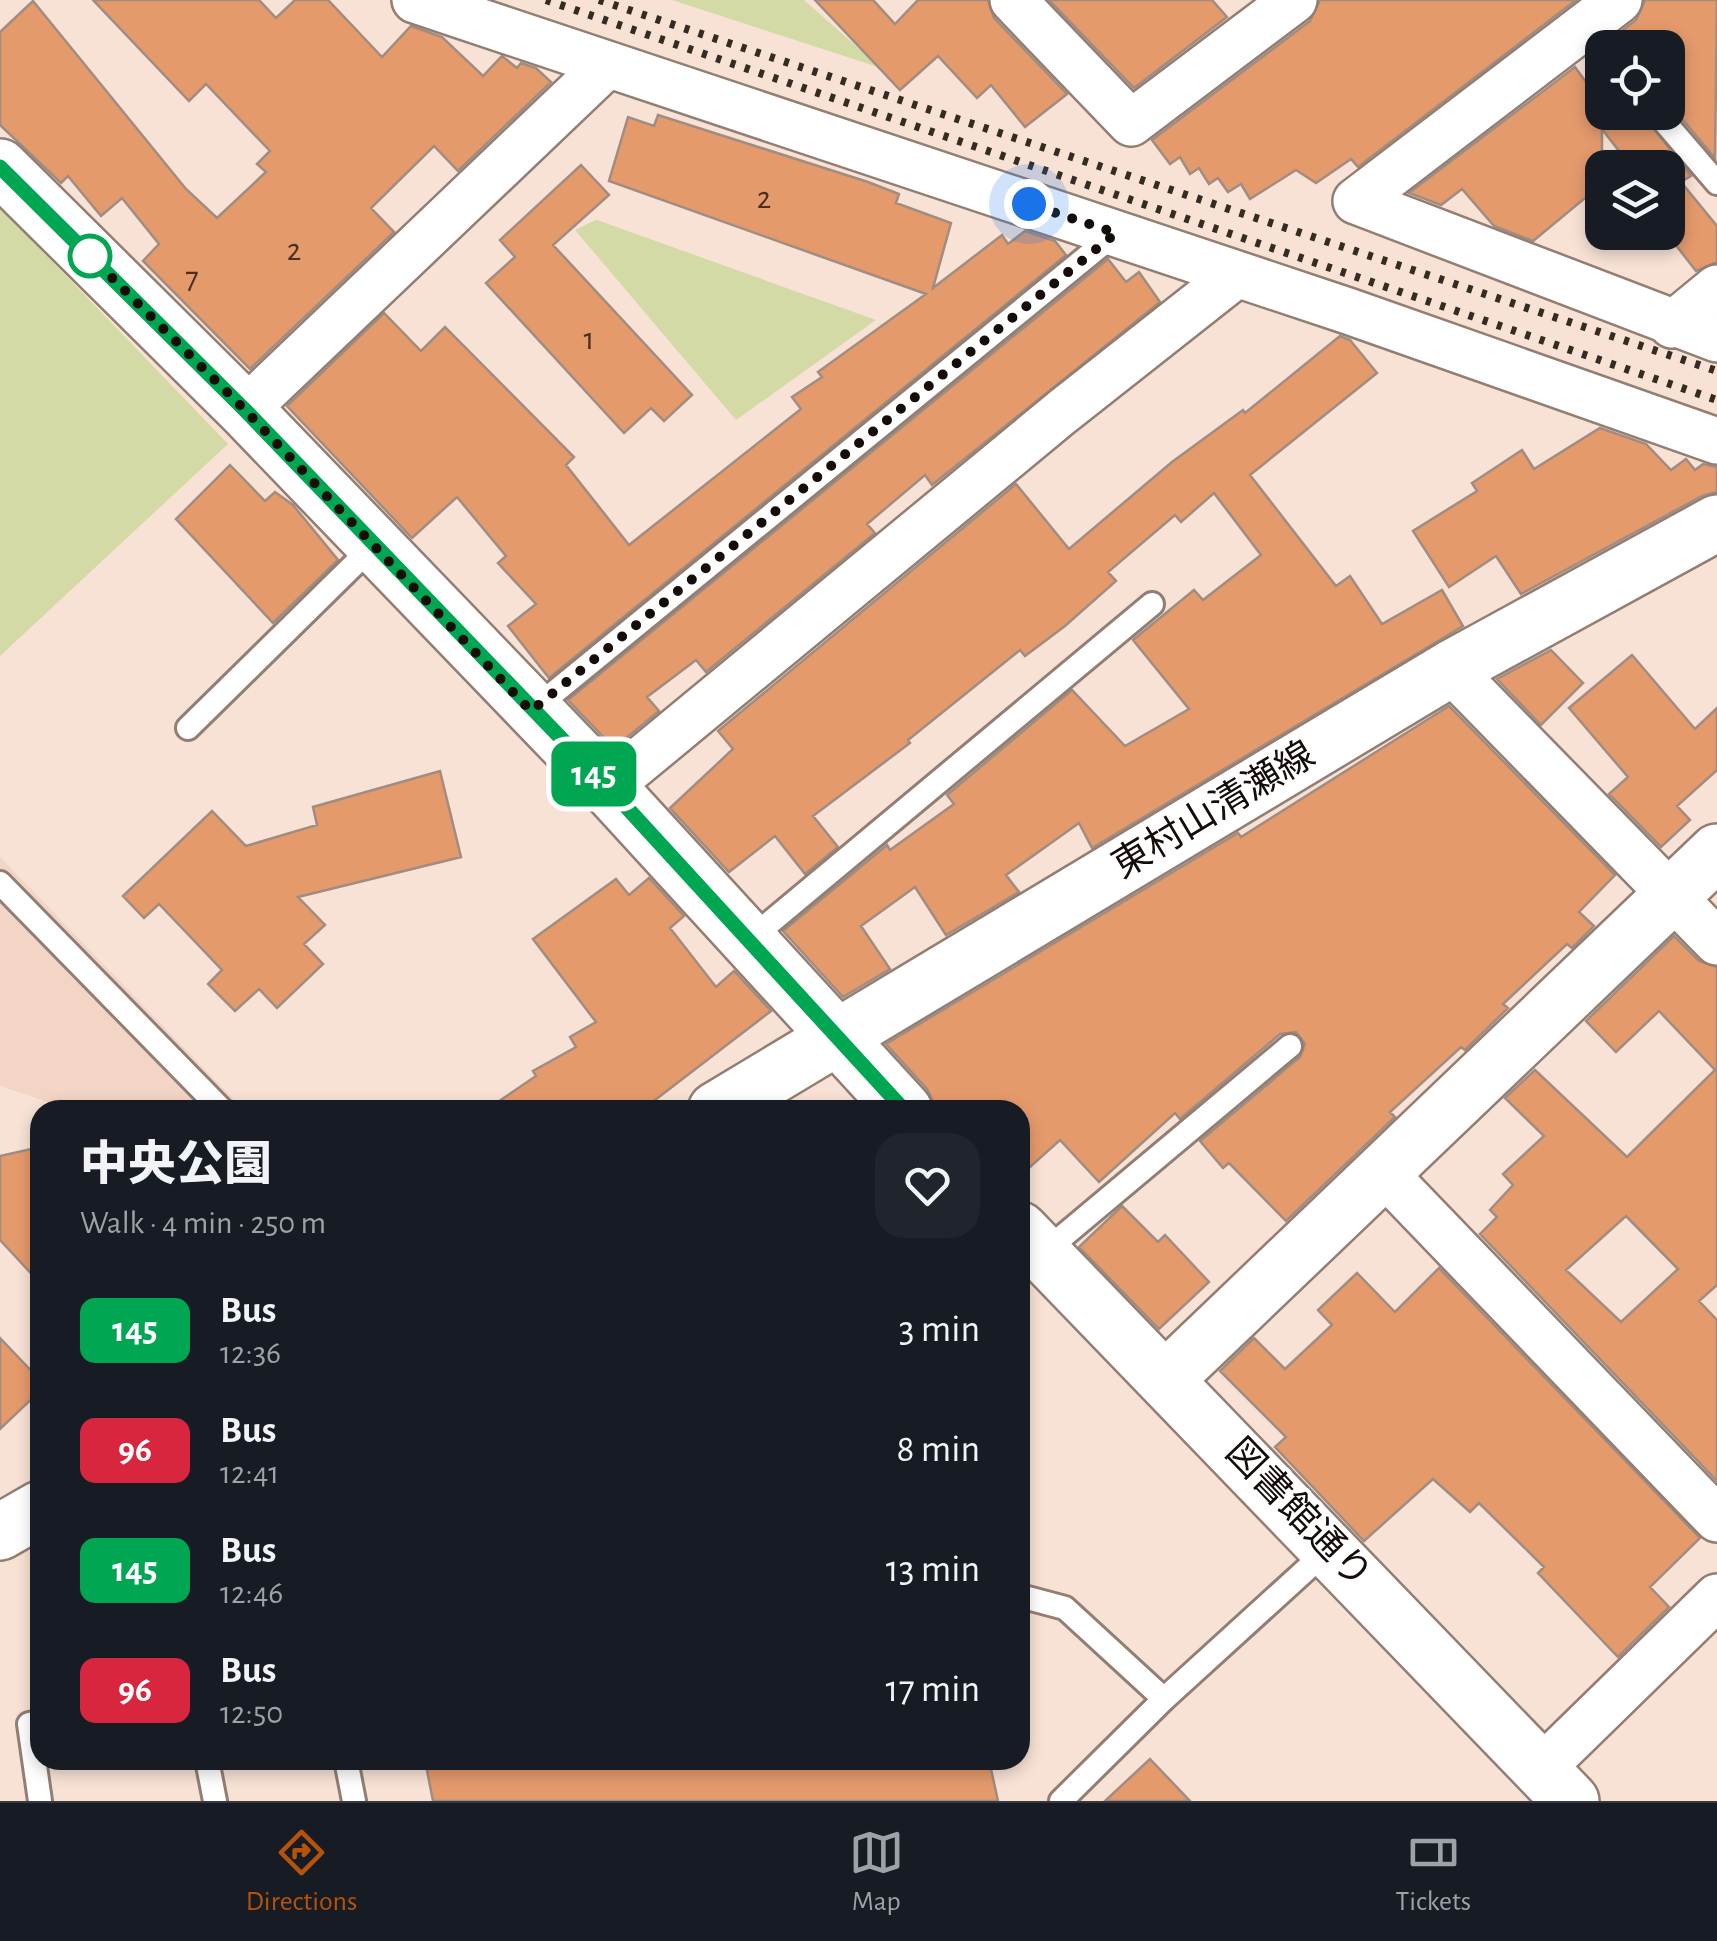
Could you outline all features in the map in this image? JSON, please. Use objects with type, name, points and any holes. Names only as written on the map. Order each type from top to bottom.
[{"type":"street","points":[[415,0],[1116,233],[1717,441]]},
{"type":"street","points":[[1014,0],[1131,123],[1276,5]]},
{"type":"street","points":[[1619,0],[1356,201],[1717,339]]},
{"type":"street","points":[[245,410],[608,65]]},
{"type":"street","points":[[0,167],[245,410],[608,787],[894,1100]]},
{"type":"street","points":[[608,787],[1062,412],[1236,274]]},
{"type":"street","points":[[1672,324],[1717,288]]},
{"type":"street","name":"東村山清瀬線","points":[[733,1100],[1450,669],[1717,523]]},
{"type":"street","points":[[1450,669],[1717,942]]},
{"type":"street","points":[[1166,1379],[1717,852]]},
{"type":"street","points":[[1383,1172],[1717,1519]]},
{"type":"street","name":"図書館通り","points":[[1032,1242],[1557,1784]]},
{"type":"street","points":[[0,1532],[30,1514]]},
{"type":"street","points":[[1557,1784],[1717,1597]]},
{"type":"lane","points":[[1671,130],[1717,183]]},
{"type":"lane","points":[[531,711],[1116,233]]},
{"type":"lane","points":[[188,728],[372,546]]},
{"type":"lane","points":[[749,940],[1152,604]]},
{"type":"lane","points":[[0,882],[212,1100]]},
{"type":"lane","points":[[1032,1242],[1290,1046]]},
{"type":"lane","points":[[1061,1801],[1164,1699],[1331,1547]]},
{"type":"lane","points":[[1030,1599],[1066,1608],[1164,1699]]},
{"type":"lane","points":[[35,1770],[40,1801]]},
{"type":"lane","points":[[209,1770],[214,1801]]},
{"type":"lane","points":[[348,1770],[354,1801]]},
{"type":"shaded area","points":[[0,857],[234,1100],[42,1100],[0,1086]]},
{"type":"green space","points":[[672,0],[804,0],[881,68]]},
{"type":"green space","points":[[0,207],[228,444],[0,656]]},
{"type":"green space","points":[[596,220],[876,320],[736,420],[575,230]]},
{"type":"building","points":[[93,0],[259,0],[276,18],[295,0],[328,0],[382,57],[411,26],[442,37],[483,76],[502,56],[517,68],[521,63],[536,68],[551,82],[458,171],[434,146],[371,208],[394,232],[250,369],[143,261],[159,244],[122,198],[101,216],[68,176],[61,183],[0,125],[0,32],[33,1],[186,189],[217,218],[266,172],[257,164],[270,151],[206,84],[189,101]]},
{"type":"building","points":[[815,0],[873,0],[895,24],[918,0],[988,0],[994,18],[1067,94],[1025,127],[991,85],[977,98],[938,56],[900,90]]},
{"type":"building","points":[[1049,0],[1212,0],[1227,17],[1134,88]]},
{"type":"building","points":[[1320,0],[1576,0],[1358,167],[1351,159],[1316,183],[1296,170],[1250,199],[1241,184],[1228,192],[1218,178],[1209,184],[1199,168],[1190,174],[1180,157],[1170,164],[1152,140],[1310,21]]},
{"type":"building","points":[[1645,0],[1717,0],[1715,158],[1685,122],[1685,30],[1623,30],[1636,20]]},
{"type":"building","points":[[1575,67],[1585,81],[1585,130],[1602,130],[1602,150],[1585,150],[1585,198],[1533,241],[1494,226],[1462,189],[1441,205],[1409,193]]},
{"type":"building","points":[[658,115],[868,182],[899,194],[896,203],[951,223],[933,288],[1002,235],[1008,244],[1025,231],[1055,241],[1066,255],[549,678],[508,626],[536,604],[498,563],[506,556],[457,497],[412,538],[287,406],[384,313],[421,351],[445,327],[574,457],[566,465],[629,545],[801,409],[792,397],[822,377],[818,372],[926,294],[609,181],[628,117],[654,126]]},
{"type":"building","points":[[1603,130],[1655,130],[1671,150],[1618,150]]},
{"type":"building","points":[[581,165],[609,195],[553,245],[692,395],[664,421],[651,408],[624,433],[486,283],[515,257],[500,240]]},
{"type":"building","points":[[1685,187],[1717,226],[1717,262],[1696,271],[1680,250],[1685,250]]},
{"type":"building","points":[[1108,259],[1126,282],[1139,272],[1160,302],[932,485],[925,475],[867,524],[875,533],[706,672],[696,660],[647,697],[659,711],[614,748],[568,700]]},
{"type":"building","points":[[1340,336],[1350,340],[1377,373],[1250,475],[1336,586],[1350,576],[1382,624],[1442,590],[1463,626],[1092,848],[1079,823],[1006,875],[1019,892],[946,935],[915,887],[861,926],[890,969],[843,997],[783,931],[887,845],[890,850],[954,804],[947,795],[1072,690],[1125,746],[1189,709],[1133,640],[1194,590],[1203,600],[1261,555],[1214,493],[1181,522],[1175,515],[1108,572],[1116,581],[1065,626],[1025,656],[1020,650],[908,740],[910,743],[813,816],[838,847],[805,874],[775,836],[729,872],[670,808],[733,749],[718,731],[1016,484],[1069,549],[1172,462],[1243,410],[1245,413]]},
{"type":"building","points":[[1600,428],[1646,444],[1671,470],[1686,459],[1695,470],[1703,464],[1717,467],[1717,492],[1702,496],[1521,594],[1496,556],[1449,587],[1413,531],[1477,491],[1472,483],[1522,450],[1534,469]]},
{"type":"building","points":[[230,465],[265,501],[275,492],[293,505],[338,560],[273,623],[176,519]]},
{"type":"building","points":[[1551,650],[1583,683],[1541,725],[1497,679]]},
{"type":"building","points":[[1632,655],[1695,729],[1717,708],[1717,770],[1677,806],[1690,820],[1661,847],[1609,794],[1628,777],[1569,708]]},
{"type":"building","points":[[1449,706],[1615,875],[1579,912],[1594,926],[1572,948],[1567,944],[1503,1004],[1508,1008],[1465,1050],[1461,1047],[1390,1112],[1395,1117],[1286,1221],[1229,1163],[1223,1168],[1200,1141],[1300,1057],[1305,1044],[1296,1032],[1280,1034],[1180,1119],[1175,1113],[1099,1182],[1060,1140],[1030,1167],[1030,1100],[932,1100],[886,1044],[1238,833],[1241,837]]},
{"type":"building","points":[[440,771],[461,857],[298,897],[325,925],[304,944],[323,964],[277,1008],[259,989],[235,1011],[208,984],[222,970],[159,904],[144,918],[123,896],[212,811],[246,846],[317,825],[313,807]]},
{"type":"building","points":[[649,878],[684,916],[670,928],[716,987],[734,971],[771,1011],[655,1100],[501,1100],[536,1076],[533,1071],[576,1047],[570,1037],[596,1022],[533,939],[616,879],[629,895]]},
{"type":"building","points":[[1674,936],[1699,961],[1717,967],[1717,1285],[1699,1301],[1717,1320],[1717,1481],[1480,1234],[1497,1217],[1490,1210],[1513,1185],[1503,1174],[1544,1136],[1505,1098],[1535,1070],[1627,1157],[1715,1070],[1659,1011],[1616,1052],[1586,1021]],"holes":[[[1626,1216],[1678,1269],[1621,1322],[1566,1270]]]},
{"type":"building","points":[[30,1149],[30,1272],[0,1240],[0,1156]]},
{"type":"building","points":[[1122,1206],[1158,1242],[1165,1235],[1209,1282],[1159,1329],[1079,1247]]},
{"type":"building","points":[[1439,1268],[1700,1538],[1650,1587],[1669,1607],[1618,1657],[1538,1573],[1544,1567],[1479,1503],[1470,1512],[1433,1479],[1364,1541],[1275,1447],[1286,1437],[1220,1371],[1254,1338],[1285,1369],[1332,1325],[1318,1310],[1357,1273],[1395,1312]]},
{"type":"building","points":[[0,1338],[30,1370],[30,1400],[0,1429]]},
{"type":"building","points":[[1150,1759],[1190,1801],[1105,1801]]},
{"type":"building","points":[[427,1770],[991,1770],[998,1801],[433,1801]]},
{"type":"railway","points":[[546,0],[1717,400]]},
{"type":"railway","points":[[599,0],[1717,371]]},
{"type":"bus line","name":"145","points":[[0,167],[245,410],[608,787],[894,1100]]},
{"type":"route","points":[[90,256],[82,248],[245,410],[531,711],[1116,233],[1029,204]]}]
